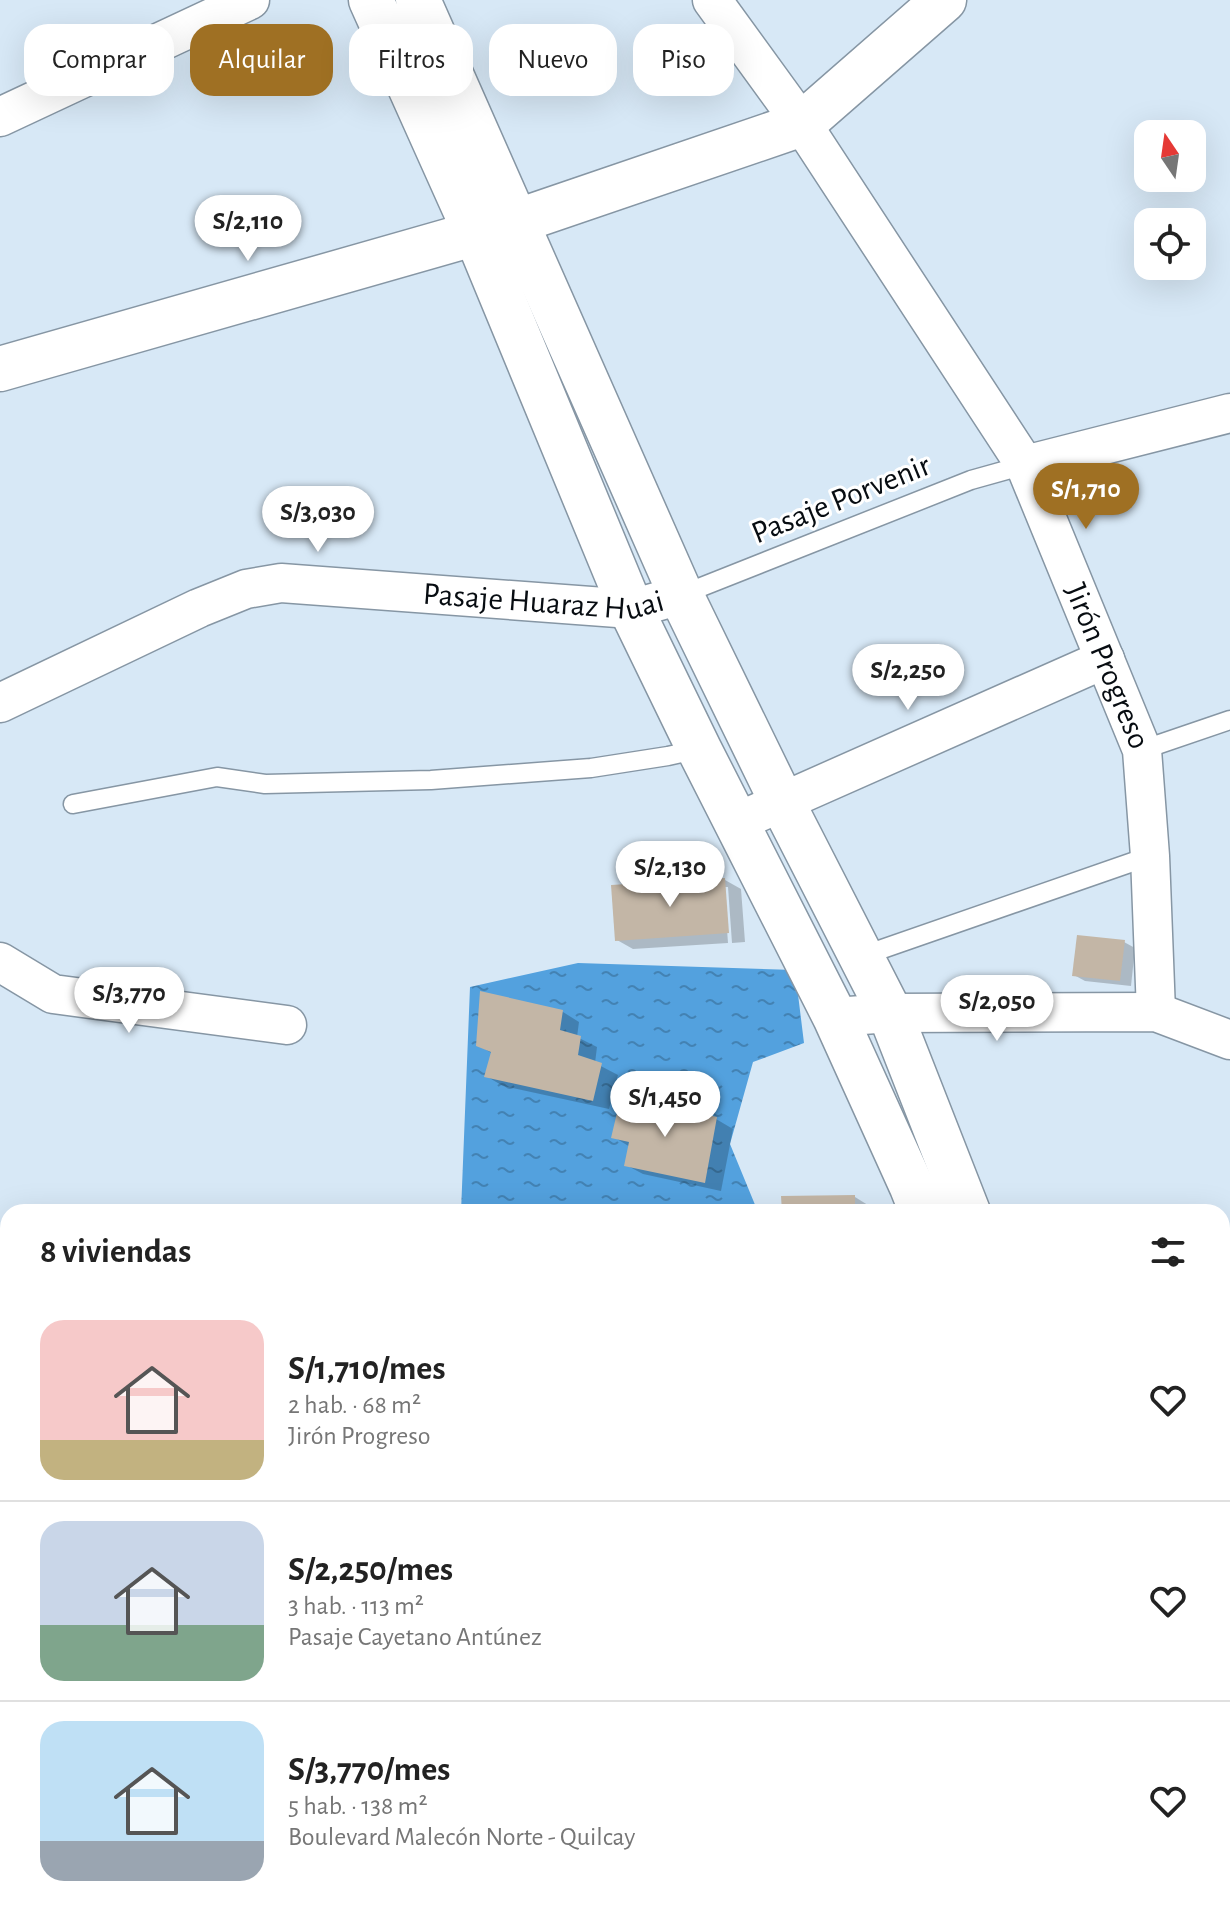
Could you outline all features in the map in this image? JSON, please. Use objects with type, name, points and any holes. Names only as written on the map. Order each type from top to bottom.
[{"type":"main road","points":[[371,0],[495,228],[890,1013],[965,1204]]},
{"type":"main road","points":[[418,0],[495,228],[631,609],[835,1017],[919,1204]]},
{"type":"main road","points":[[0,369],[495,228],[802,124],[944,0]]},
{"type":"street","points":[[0,117],[250,0]]},
{"type":"street","name":"Jirón Progreso","points":[[712,0],[802,124],[1025,465],[1142,750],[1156,1012]]},
{"type":"street","points":[[1025,465],[1230,413]]},
{"type":"street","name":"Pasaje Huaraz Huai","points":[[0,703],[199,608],[246,589],[281,583],[631,609],[681,595]]},
{"type":"street","points":[[737,822],[1105,659]]},
{"type":"street","points":[[0,962],[53,994],[287,1025]]},
{"type":"street","points":[[835,1017],[890,1013],[1156,1012],[1230,1040]]},
{"type":"lane","name":"Pasaje Porvenir","points":[[681,595],[971,480],[1025,465]]},
{"type":"lane","points":[[1142,750],[1230,720]]},
{"type":"lane","points":[[73,804],[217,777],[265,784],[431,780],[591,768],[699,749]]},
{"type":"lane","points":[[861,956],[1150,856]]},
{"type":"water","points":[[578,963],[795,970],[804,1043],[753,1062],[730,1144],[755,1204],[461,1204],[470,987]]},
{"type":"building","points":[[725,878],[729,933],[615,941],[611,885]]},
{"type":"building","points":[[1077,935],[1125,940],[1120,981],[1072,976]]},
{"type":"building","points":[[480,991],[563,1010],[560,1030],[581,1036],[578,1055],[602,1063],[593,1101],[484,1077],[491,1052],[476,1046]]},
{"type":"building","points":[[621,1096],[717,1117],[705,1183],[624,1166],[629,1142],[611,1138]]},
{"type":"building","points":[[855,1195],[855,1204],[782,1204],[781,1196]]}]
